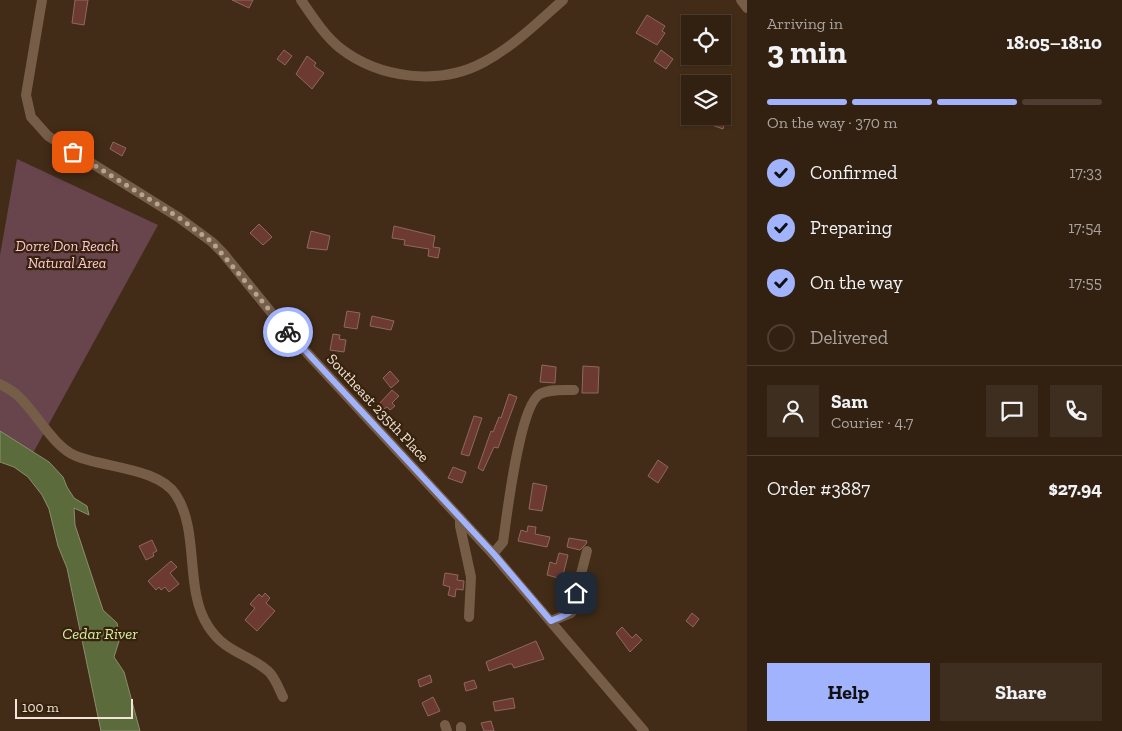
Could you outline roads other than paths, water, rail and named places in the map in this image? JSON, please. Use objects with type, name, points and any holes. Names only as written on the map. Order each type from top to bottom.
[{"type":"street","name":"Southeast 235th Place","points":[[42,0],[26,94],[27,106],[36,124],[53,140],[178,217],[212,242],[283,327],[494,554],[644,731]]},
{"type":"street","points":[[302,0],[324,33],[340,48],[376,68],[418,77],[438,76],[465,70],[484,62],[512,44],[563,0]]},
{"type":"street","points":[[742,0],[747,8]]},
{"type":"street","points":[[0,384],[16,395],[68,452],[87,460],[150,476],[164,482],[176,494],[184,511],[200,612],[216,637],[227,647],[269,672],[283,697]]},
{"type":"street","points":[[494,554],[503,542],[519,444],[531,405],[540,394],[558,390],[574,390]]},
{"type":"street","points":[[460,518],[471,577],[469,617]]},
{"type":"street","points":[[551,621],[571,613],[575,606],[576,593],[587,551]]},
{"type":"water","name":"Cedar River","points":[[0,431],[49,462],[63,477],[74,498],[87,506],[89,515],[74,508],[75,525],[103,610],[117,623],[120,638],[114,657],[124,672],[140,731],[101,731],[67,568],[58,546],[49,509],[42,495],[28,477],[14,467],[0,462]]},
{"type":"park label","name":"Dorre Don Reach Natural Area","points":[[67,254]]}]
